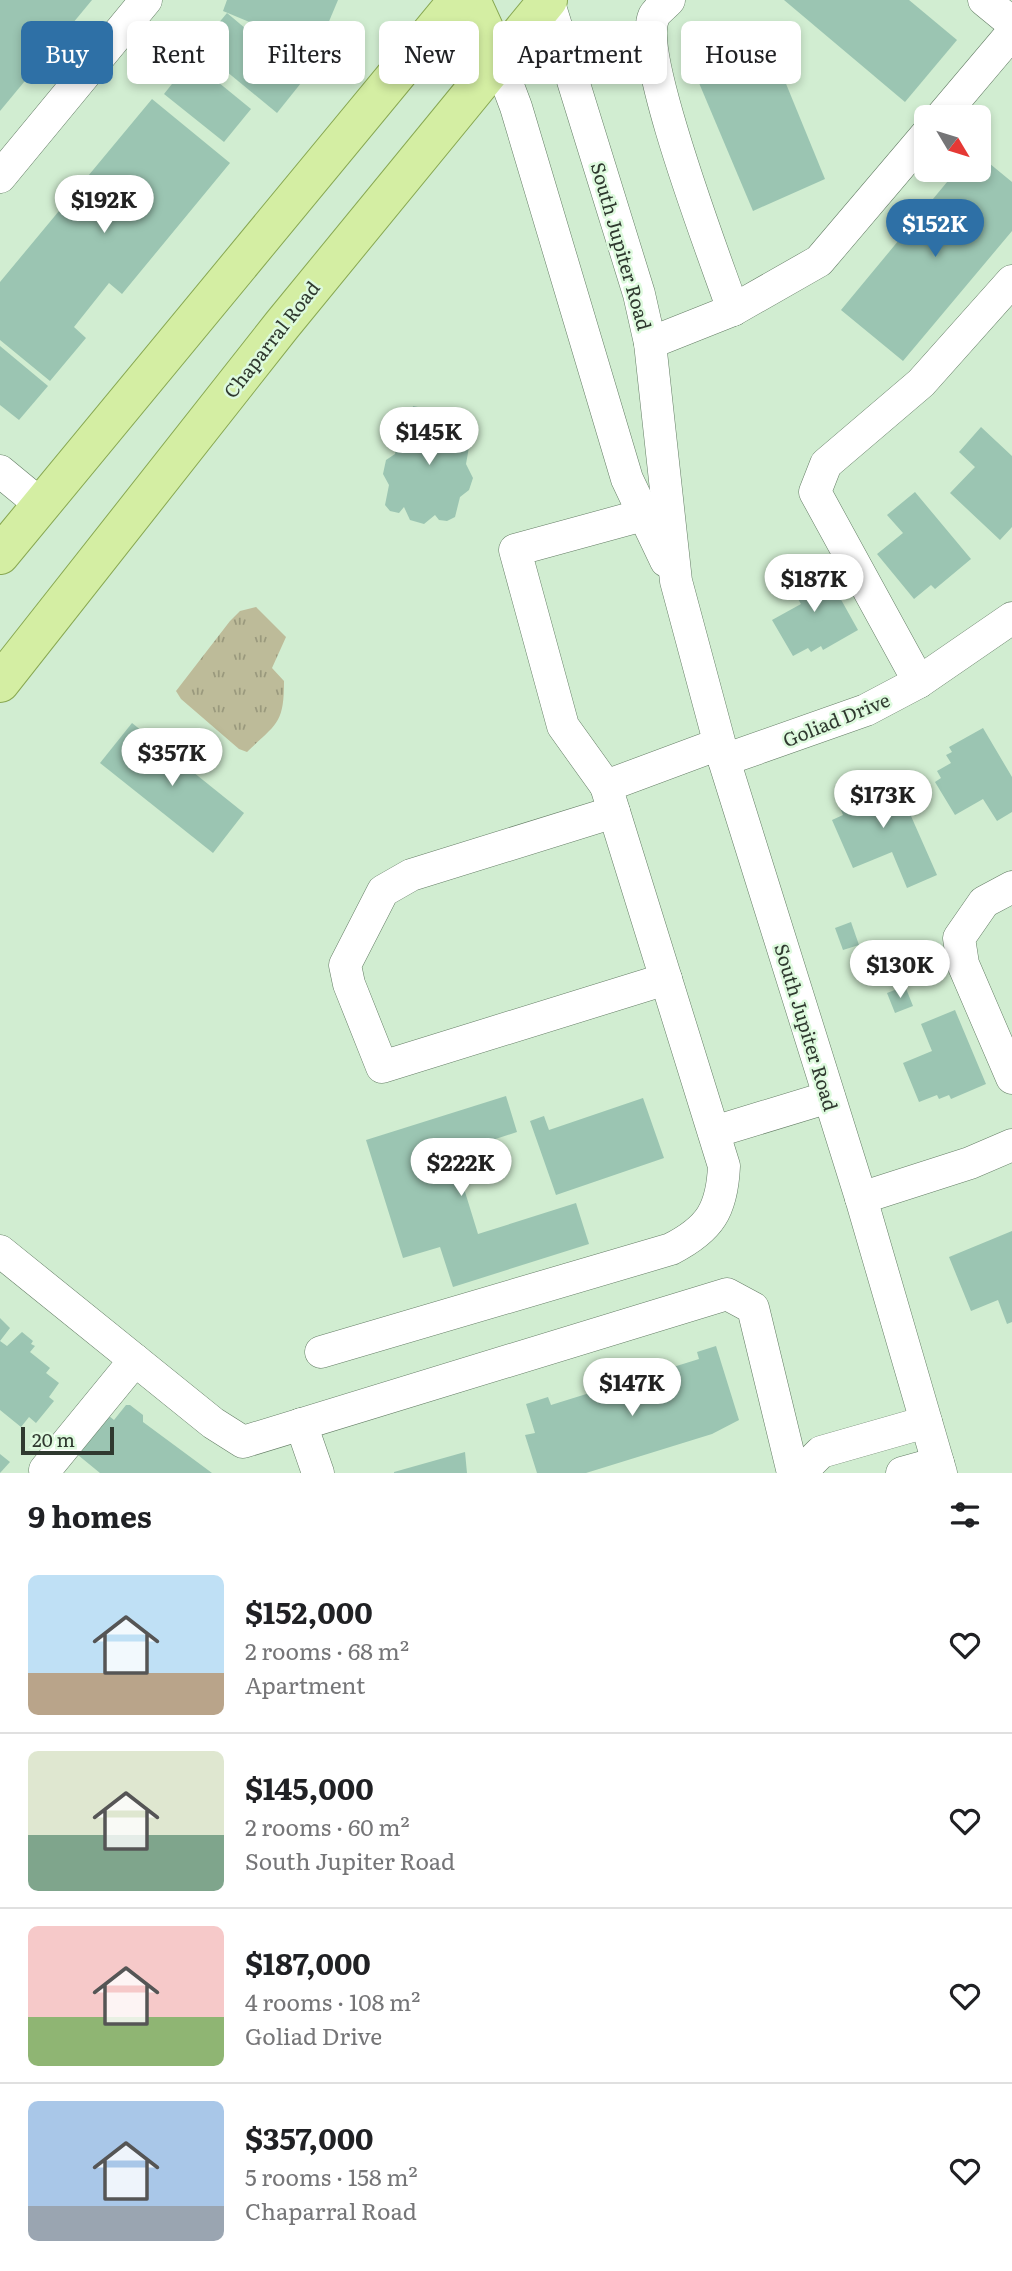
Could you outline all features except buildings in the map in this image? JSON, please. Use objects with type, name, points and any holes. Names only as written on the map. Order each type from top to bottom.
[{"type":"main road","points":[[0,555],[458,0]]},
{"type":"main road","points":[[471,0],[493,48]]},
{"type":"main road","name":"Chaparral Road","points":[[530,21],[548,0]]},
{"type":"main road","name":"Chaparral Road","points":[[0,683],[274,335],[493,65]]},
{"type":"street","points":[[0,177],[146,0]]},
{"type":"street","name":"South Jupiter Road","points":[[548,0],[639,294],[650,342],[676,581],[721,752],[861,1198],[939,1468]]},
{"type":"street","points":[[669,0],[654,16],[651,49],[660,93],[733,310]]},
{"type":"street","points":[[984,0],[1012,23]]},
{"type":"street","points":[[951,105],[1012,33]]},
{"type":"street","name":"South Jupiter Road","points":[[506,84],[532,159],[627,479],[676,581]]},
{"type":"street","points":[[650,342],[733,310],[819,261],[914,149]]},
{"type":"street","points":[[919,682],[815,492],[826,464],[921,383],[1012,281]]},
{"type":"street","points":[[0,471],[40,505]]},
{"type":"street","points":[[321,1352],[671,1250],[695,1237],[713,1217],[723,1192],[724,1166],[610,799],[563,726],[515,550],[643,515]]},
{"type":"street","name":"Goliad Drive","points":[[666,979],[382,1066],[349,984],[345,965],[383,891],[411,875],[610,799],[721,752],[866,710],[919,682],[1012,618]]},
{"type":"street","points":[[1012,887],[984,902],[959,938],[963,964],[1012,1078]]},
{"type":"street","points":[[714,1132],[829,1097]]},
{"type":"street","points":[[861,1198],[1011,1148]]},
{"type":"street","points":[[0,1251],[214,1423],[243,1442],[727,1294],[753,1308],[793,1473]]},
{"type":"street","points":[[45,1469],[135,1360]]},
{"type":"street","points":[[800,1473],[821,1452],[926,1422]]},
{"type":"street","points":[[302,1424],[318,1473]]},
{"type":"street","points":[[902,1473],[939,1468]]},
{"type":"green space","points":[[256,607],[286,637],[272,668],[284,681],[284,695],[277,722],[247,752],[239,749],[181,699],[176,691],[230,621],[240,611]]}]
